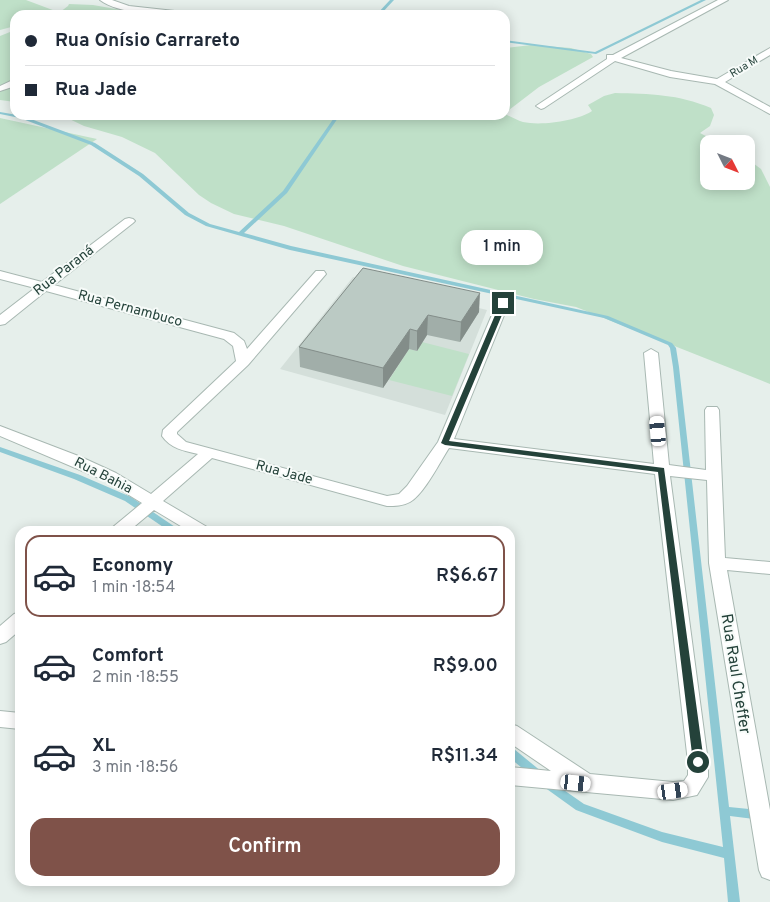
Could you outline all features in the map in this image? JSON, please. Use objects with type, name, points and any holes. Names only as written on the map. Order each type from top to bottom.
[{"type":"street","points":[[104,0],[128,8],[145,10]]},
{"type":"street","points":[[541,106],[610,57],[724,0]]},
{"type":"street","name":"Rua M","points":[[718,82],[770,51]]},
{"type":"street","points":[[610,57],[670,74],[718,82],[770,111]]},
{"type":"street","name":"Rua Paraná","points":[[0,321],[129,221]]},
{"type":"street","name":"Rua Jade","points":[[320,274],[243,362],[170,430],[169,436],[181,444],[387,501],[397,501],[413,490],[445,443],[503,303]]},
{"type":"street","name":"Rua Pernambuco","points":[[0,275],[229,336],[239,344],[243,362]]},
{"type":"street","points":[[515,776],[673,791],[690,789],[698,778],[698,762],[662,470],[651,353]]},
{"type":"street","name":"Rua Raul Cheffer","points":[[712,410],[717,563],[754,786],[765,824],[770,870]]},
{"type":"street","name":"Rua Bahia","points":[[0,432],[94,469],[193,526]]},
{"type":"street","points":[[445,443],[713,476]]},
{"type":"street","points":[[125,526],[210,452]]},
{"type":"street","points":[[717,563],[770,568]]},
{"type":"street","points":[[0,637],[15,624]]},
{"type":"street","points":[[0,719],[15,720]]},
{"type":"street","points":[[515,736],[582,784]]},
{"type":"shaded area","points":[[353,277],[487,310],[445,415],[280,369]]},
{"type":"green space","points":[[0,0],[26,0],[53,10],[10,10],[10,27],[0,30]]},
{"type":"green space","points":[[69,4],[93,5],[122,10],[63,10]]},
{"type":"green space","points":[[10,32],[10,101],[0,100],[0,36]]},
{"type":"green space","points":[[531,45],[571,48],[591,54],[593,57],[539,87],[510,109],[510,47]]},
{"type":"green space","points":[[615,93],[675,97],[711,108],[714,115],[710,126],[700,133],[704,135],[700,135],[700,190],[755,190],[755,165],[761,169],[770,187],[770,384],[576,307],[534,299],[403,266],[284,226],[234,214],[199,195],[155,153],[122,137],[84,126],[71,120],[510,120],[510,116],[523,122],[539,123],[559,122],[577,118],[592,111],[588,105],[604,96]]},
{"type":"green space","points":[[0,118],[97,139],[0,204]]},
{"type":"green space","points":[[422,342],[469,354],[452,396],[389,380],[409,349],[417,351]]},
{"type":"building","points":[[363,268],[480,293],[461,322],[428,315],[417,331],[410,329],[383,368],[299,347]]},
{"type":"waterway","points":[[383,10],[392,0]]},
{"type":"waterway","points":[[510,42],[596,53],[704,0]]},
{"type":"waterway","points":[[0,113],[10,115]]},
{"type":"waterway","points":[[29,120],[93,144],[141,175],[187,214],[208,225],[240,234]]},
{"type":"waterway","points":[[240,234],[285,192],[335,120]]},
{"type":"waterway","points":[[240,234],[290,248],[606,317],[670,344],[673,348],[676,367],[724,811]]},
{"type":"waterway","points":[[0,449],[77,477],[128,499],[168,526]]},
{"type":"waterway","points":[[515,756],[538,775]]},
{"type":"waterway","points":[[548,784],[580,807],[662,837],[729,854]]},
{"type":"waterway","points":[[724,811],[770,816]]},
{"type":"waterway","points":[[724,811],[729,854]]},
{"type":"waterway","points":[[729,854],[734,902]]},
{"type":"route","points":[[503,303],[445,443],[662,470],[698,762]]}]
